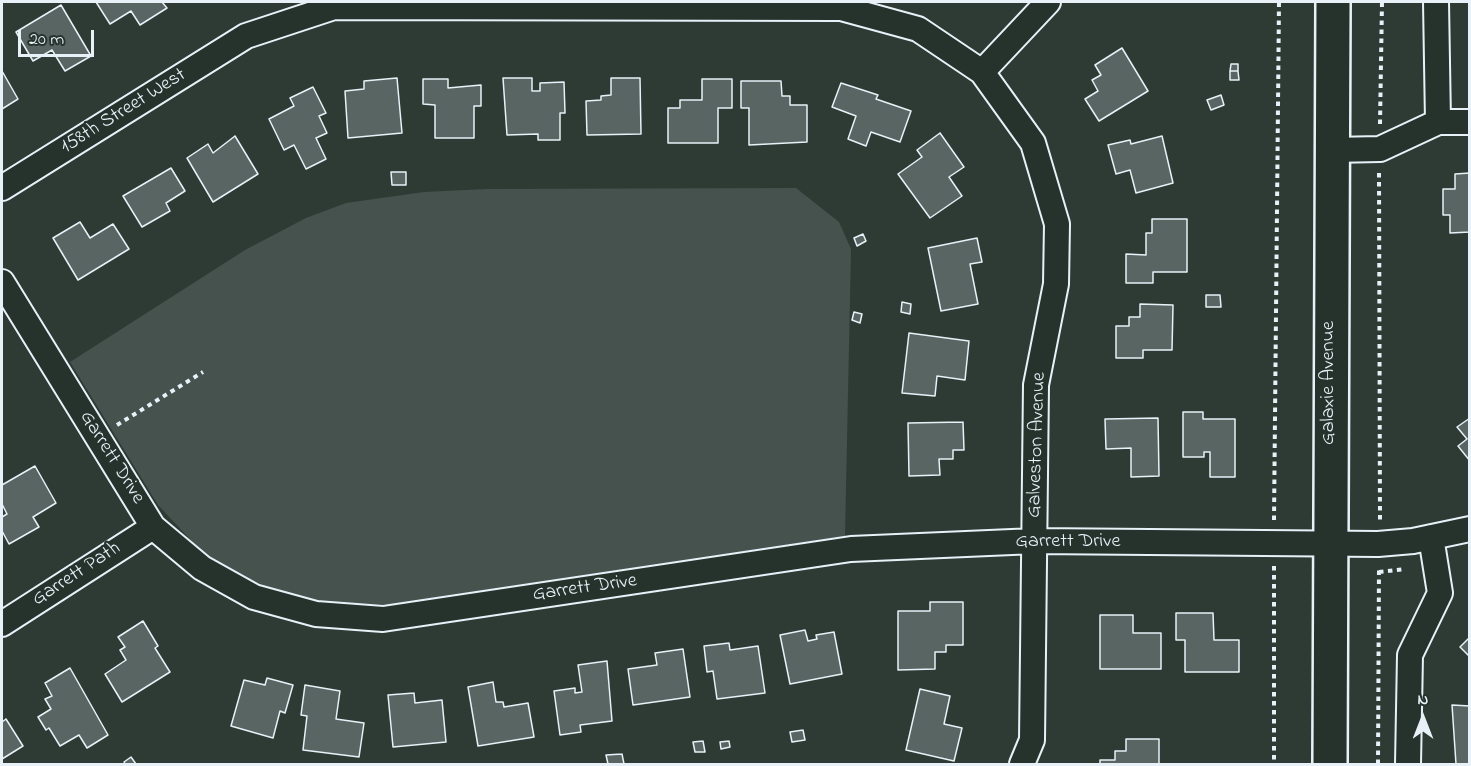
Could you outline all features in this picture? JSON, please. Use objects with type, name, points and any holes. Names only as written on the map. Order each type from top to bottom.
[{"type":"street","points":[[982,72],[1048,2]]},
{"type":"street","name":"Galaxie Avenue","points":[[1330,765],[1329,545],[1333,2]]},
{"type":"street","points":[[1436,2],[1438,122]]},
{"type":"street","name":"158th Street West","points":[[2,188],[246,36],[334,7],[841,8],[918,29],[982,72]]},
{"type":"street","name":"Galveston Avenue","points":[[982,72],[1034,143],[1057,225],[1056,284],[1036,385],[1032,740],[1022,765]]},
{"type":"street","points":[[1332,150],[1380,149],[1438,122],[1470,122]]},
{"type":"street","name":"Garrett Drive","points":[[2,282],[153,526],[202,568],[254,597],[315,614],[383,619],[851,549],[1035,541],[1329,545]]},
{"type":"street","name":"Garrett Path","points":[[2,624],[153,526]]},
{"type":"street","points":[[1329,545],[1378,544],[1470,529]]},
{"type":"street","points":[[1408,765],[1410,654],[1440,593],[1431,537]]},
{"type":"path","points":[[1274,765],[1279,2]]},
{"type":"path","points":[[1378,765],[1382,2]]},
{"type":"path","points":[[97,437],[203,372]]},
{"type":"shaded area","points":[[796,188],[839,222],[851,249],[845,536],[398,605],[322,602],[281,592],[247,579],[224,569],[200,550],[158,505],[70,362],[245,250],[306,218],[346,203],[424,192],[487,189]]},
{"type":"building","points":[[96,2],[162,2],[167,8],[140,25],[131,11],[110,24]]},
{"type":"building","points":[[61,5],[91,56],[65,71],[52,50],[33,61],[16,32]]},
{"type":"building","points":[[1122,48],[1148,91],[1099,121],[1085,99],[1098,91],[1092,80],[1101,75],[1095,65]]},
{"type":"building","points":[[1231,64],[1238,64],[1238,71],[1230,71]]},
{"type":"building","points":[[2,71],[18,99],[2,109]]},
{"type":"building","points":[[1230,71],[1238,71],[1239,80],[1230,80]]},
{"type":"building","points":[[397,78],[402,133],[348,138],[345,91],[364,89],[364,81]]},
{"type":"building","points":[[503,78],[532,78],[532,91],[540,91],[540,83],[564,82],[565,113],[560,113],[560,140],[538,140],[538,134],[507,135]]},
{"type":"building","points":[[611,78],[640,78],[641,134],[587,135],[586,101],[601,100],[601,96],[611,95]]},
{"type":"building","points":[[423,79],[448,79],[448,88],[481,85],[481,106],[474,106],[474,138],[435,138],[435,105],[423,104]]},
{"type":"building","points":[[702,79],[732,79],[732,108],[718,108],[718,143],[668,143],[668,108],[680,108],[680,100],[702,100]]},
{"type":"building","points":[[741,81],[781,81],[782,96],[790,96],[790,105],[807,105],[807,142],[749,145],[749,108],[741,108]]},
{"type":"building","points":[[841,83],[878,95],[876,99],[911,111],[900,142],[871,132],[866,146],[848,139],[856,116],[832,107]]},
{"type":"building","points":[[313,87],[326,113],[319,116],[327,133],[316,138],[326,159],[306,169],[294,145],[284,150],[269,119],[294,106],[290,98]]},
{"type":"building","points":[[1221,95],[1224,105],[1211,110],[1207,100]]},
{"type":"building","points":[[940,133],[964,167],[949,177],[962,196],[930,218],[898,174],[922,157],[917,150]]},
{"type":"building","points":[[235,136],[258,174],[213,202],[187,158],[208,144],[213,153]]},
{"type":"building","points":[[1162,136],[1173,183],[1136,193],[1130,170],[1116,174],[1108,145],[1130,140],[1131,144]]},
{"type":"building","points":[[171,168],[185,191],[166,203],[170,211],[142,227],[123,196]]},
{"type":"building","points":[[391,172],[406,172],[406,185],[392,185]]},
{"type":"building","points":[[1470,173],[1470,232],[1450,233],[1450,215],[1443,215],[1443,189],[1455,189],[1455,174]]},
{"type":"building","points":[[1152,219],[1187,219],[1187,272],[1153,272],[1153,283],[1126,283],[1126,254],[1146,255],[1146,233],[1152,233]]},
{"type":"building","points":[[80,222],[90,238],[113,224],[129,249],[78,280],[53,238]]},
{"type":"building","points":[[863,234],[866,241],[857,246],[854,238]]},
{"type":"building","points":[[977,238],[982,262],[970,264],[978,304],[941,311],[928,248]]},
{"type":"building","points":[[1206,295],[1220,295],[1221,307],[1206,307]]},
{"type":"building","points":[[902,302],[911,304],[910,314],[901,312]]},
{"type":"building","points":[[1140,304],[1173,305],[1172,350],[1143,350],[1143,358],[1116,358],[1116,326],[1129,326],[1129,317],[1140,317]]},
{"type":"building","points":[[854,312],[862,314],[860,323],[852,320]]},
{"type":"building","points":[[909,333],[969,341],[965,380],[937,376],[935,396],[902,393]]},
{"type":"building","points":[[1183,412],[1203,412],[1203,419],[1235,419],[1235,477],[1210,477],[1210,452],[1204,452],[1204,457],[1183,457]]},
{"type":"building","points":[[1158,418],[1159,476],[1131,477],[1131,448],[1106,449],[1105,419]]},
{"type":"building","points":[[1470,418],[1470,461],[1458,446],[1467,439],[1457,427]]},
{"type":"building","points":[[963,422],[964,450],[953,450],[953,459],[939,459],[940,475],[909,476],[908,423]]},
{"type":"building","points":[[35,466],[56,503],[33,517],[39,527],[9,544],[2,531],[2,517],[7,514],[2,504],[2,485]]},
{"type":"building","points":[[930,602],[963,602],[963,645],[946,645],[946,652],[935,652],[935,669],[898,670],[898,611],[930,611]]},
{"type":"building","points":[[1176,613],[1213,613],[1214,640],[1239,640],[1239,672],[1185,672],[1185,640],[1176,640]]},
{"type":"building","points":[[1100,615],[1133,615],[1133,633],[1161,633],[1161,669],[1100,669]]},
{"type":"building","points":[[143,621],[158,646],[155,648],[170,672],[122,702],[105,674],[126,660],[120,650],[125,647],[118,637]]},
{"type":"building","points":[[805,630],[808,641],[817,639],[816,635],[834,632],[842,674],[790,684],[780,635]]},
{"type":"building","points":[[1470,637],[1470,657],[1460,647]]},
{"type":"building","points":[[729,643],[730,650],[758,646],[765,693],[717,699],[713,671],[707,672],[704,646]]},
{"type":"building","points":[[683,649],[690,697],[633,705],[628,669],[657,665],[655,653]]},
{"type":"building","points":[[607,661],[612,721],[580,725],[581,732],[560,735],[554,691],[575,688],[575,693],[582,692],[578,665]]},
{"type":"building","points":[[70,668],[108,735],[87,748],[79,735],[60,746],[49,728],[46,730],[38,717],[51,709],[45,699],[52,696],[45,683]]},
{"type":"building","points":[[267,678],[293,685],[285,713],[280,711],[273,738],[231,726],[244,680],[265,685]]},
{"type":"building","points":[[493,682],[496,702],[503,702],[504,707],[528,703],[534,737],[478,746],[468,687]]},
{"type":"building","points":[[305,685],[340,691],[336,719],[364,723],[359,757],[303,750],[307,716],[301,715]]},
{"type":"building","points":[[920,689],[950,696],[944,724],[962,728],[954,761],[906,750]]},
{"type":"building","points":[[414,693],[415,703],[442,700],[446,742],[393,747],[388,695]]},
{"type":"building","points":[[1452,705],[1470,706],[1470,764],[1456,764]]},
{"type":"building","points":[[6,719],[23,746],[2,759],[2,722]]},
{"type":"building","points":[[803,730],[805,740],[792,742],[790,732]]},
{"type":"building","points":[[1126,739],[1159,739],[1159,764],[1100,764],[1100,760],[1115,760],[1115,751],[1126,751]]},
{"type":"building","points":[[703,741],[705,752],[695,752],[693,742]]},
{"type":"building","points":[[729,741],[730,747],[721,749],[720,742]]},
{"type":"building","points":[[622,754],[624,764],[608,764],[606,755]]},
{"type":"building","points":[[131,757],[136,764],[125,764],[124,762]]}]
